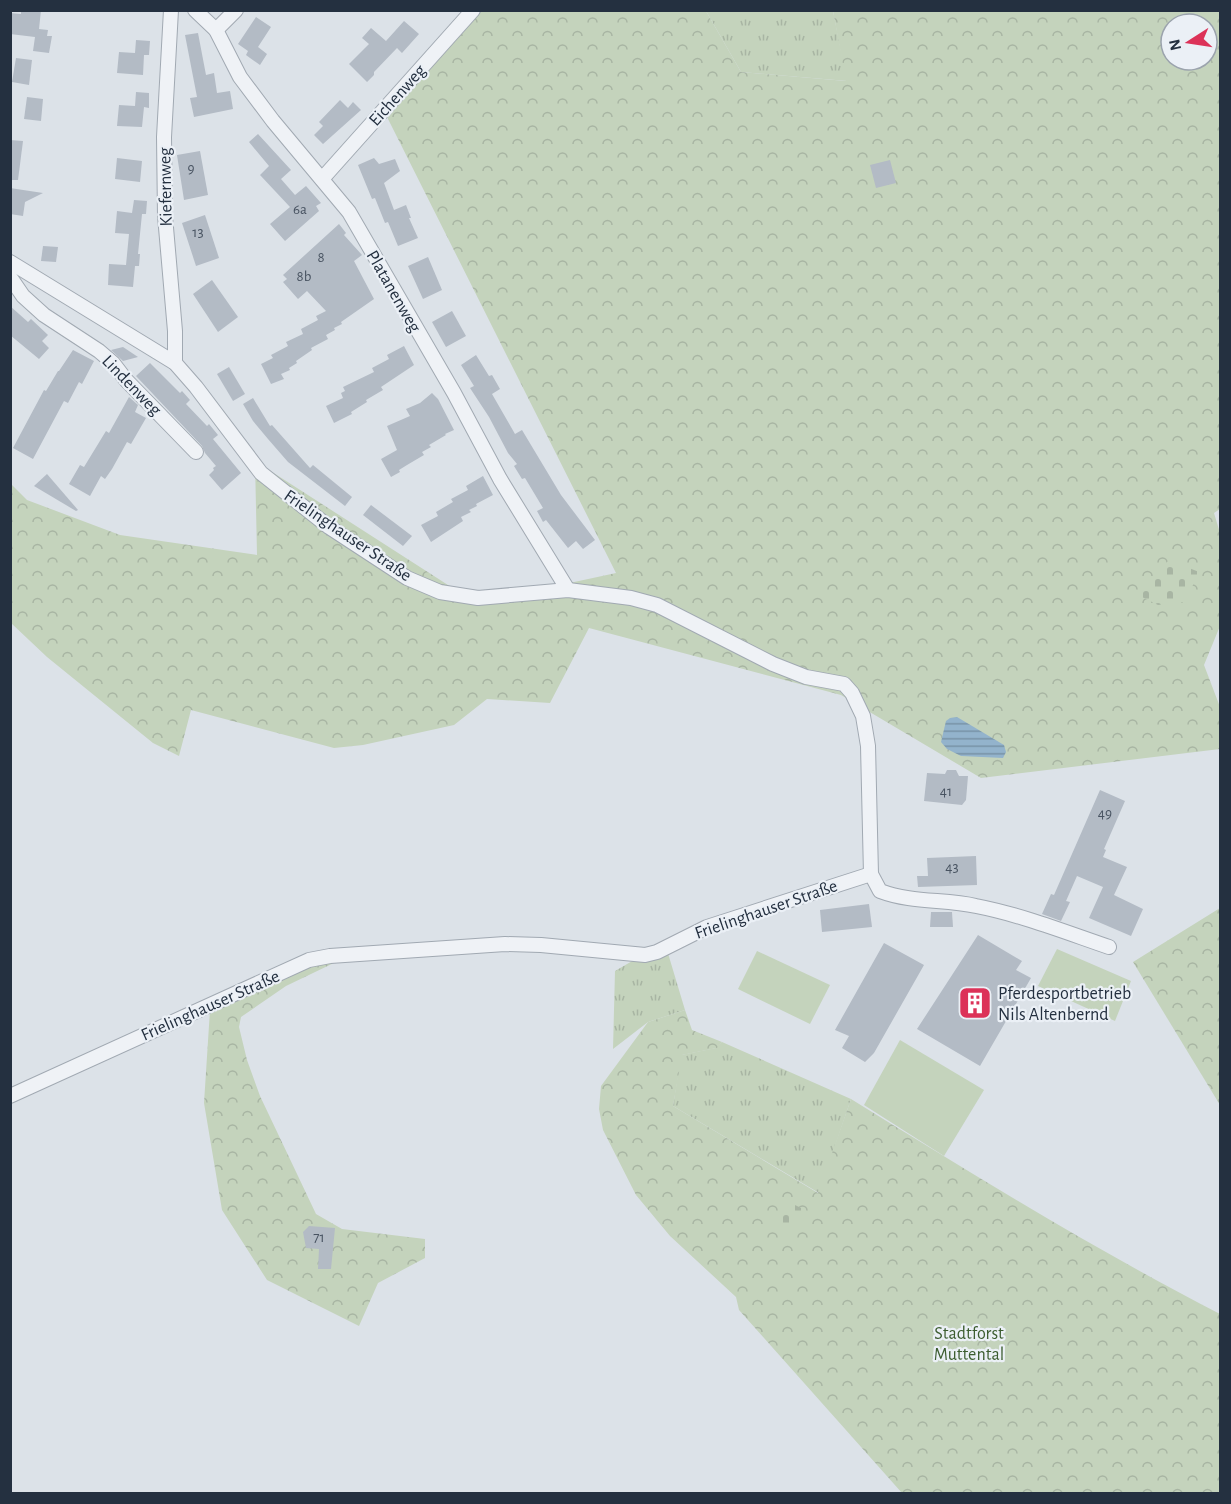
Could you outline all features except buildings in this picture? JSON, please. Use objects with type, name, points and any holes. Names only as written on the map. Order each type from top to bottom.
[{"type":"street","name":"Kiefernweg","points":[[171,10],[164,137],[165,216],[175,331],[175,363]]},
{"type":"street","name":"Platanenweg","points":[[195,10],[216,30],[240,76],[273,121],[349,212],[454,393],[500,479],[567,590]]},
{"type":"street","points":[[216,30],[236,10]]},
{"type":"street","name":"Eichenweg","points":[[322,179],[472,10]]},
{"type":"street","name":"Frielinghauser Straße","points":[[10,1096],[309,960],[330,956],[505,944],[542,945],[645,955],[657,952],[707,927],[871,874],[868,746],[863,716],[852,693],[844,684],[806,676],[773,664],[657,605],[631,598],[567,590],[478,598],[440,592],[408,578],[329,527],[261,473],[175,363],[12,270]]},
{"type":"street","name":"Lindenweg","points":[[12,270],[23,296],[44,315],[99,351],[113,363],[126,380],[196,452]]},
{"type":"street","points":[[871,874],[880,891],[899,898],[975,905],[1020,917],[1109,947]]},
{"type":"green space","points":[[480,11],[706,11],[741,72],[846,81],[833,11],[1220,11],[1220,509],[1214,513],[1220,533],[1220,626],[1204,665],[1220,707],[1220,749],[981,778],[841,695],[589,628],[550,703],[487,699],[454,725],[363,745],[334,748],[191,710],[179,756],[153,743],[47,657],[11,623],[10,483],[27,500],[120,535],[257,555],[255,461],[476,603],[616,573],[385,113]]},
{"type":"green space","points":[[706,11],[833,11],[847,81],[741,72]]},
{"type":"green space","points":[[1169,560],[1199,572],[1185,602],[1158,605],[1138,595]]},
{"type":"green space","points":[[1220,908],[1220,1105],[1133,962]]},
{"type":"green space","points":[[1057,949],[1131,981],[1115,1021],[1038,986]]},
{"type":"green space","points":[[667,950],[685,1010],[648,1022],[613,1049],[615,971],[634,960]]},
{"type":"green space","points":[[757,951],[830,985],[810,1024],[738,989]]},
{"type":"green space","points":[[338,961],[286,986],[241,1017],[239,1027],[247,1060],[260,1096],[316,1214],[342,1229],[425,1239],[425,1258],[378,1283],[359,1326],[267,1280],[222,1210],[204,1103],[210,1010],[290,973]]},
{"type":"green space","name":"Stadtforst Muttental","points":[[685,1010],[692,1030],[722,1042],[717,1048],[682,1055],[673,1106],[818,1193],[851,1099],[1080,1237],[1220,1314],[1220,1493],[902,1493],[739,1310],[736,1297],[670,1236],[636,1195],[603,1130],[599,1109],[601,1086],[648,1022]]},
{"type":"green space","points":[[900,1040],[984,1090],[944,1156],[864,1105]]},
{"type":"green space","points":[[722,1042],[851,1099],[819,1193],[673,1106],[681,1055],[716,1048]]},
{"type":"green space","points":[[785,1200],[803,1209],[791,1228],[774,1220]]},
{"type":"water","points":[[957,717],[1004,745],[1006,752],[1003,758],[961,756],[947,749],[941,742],[946,721]]},
{"type":"place","name":"Pferdesportbetrieb Nils Altenbernd","points":[[975,1003]]}]
